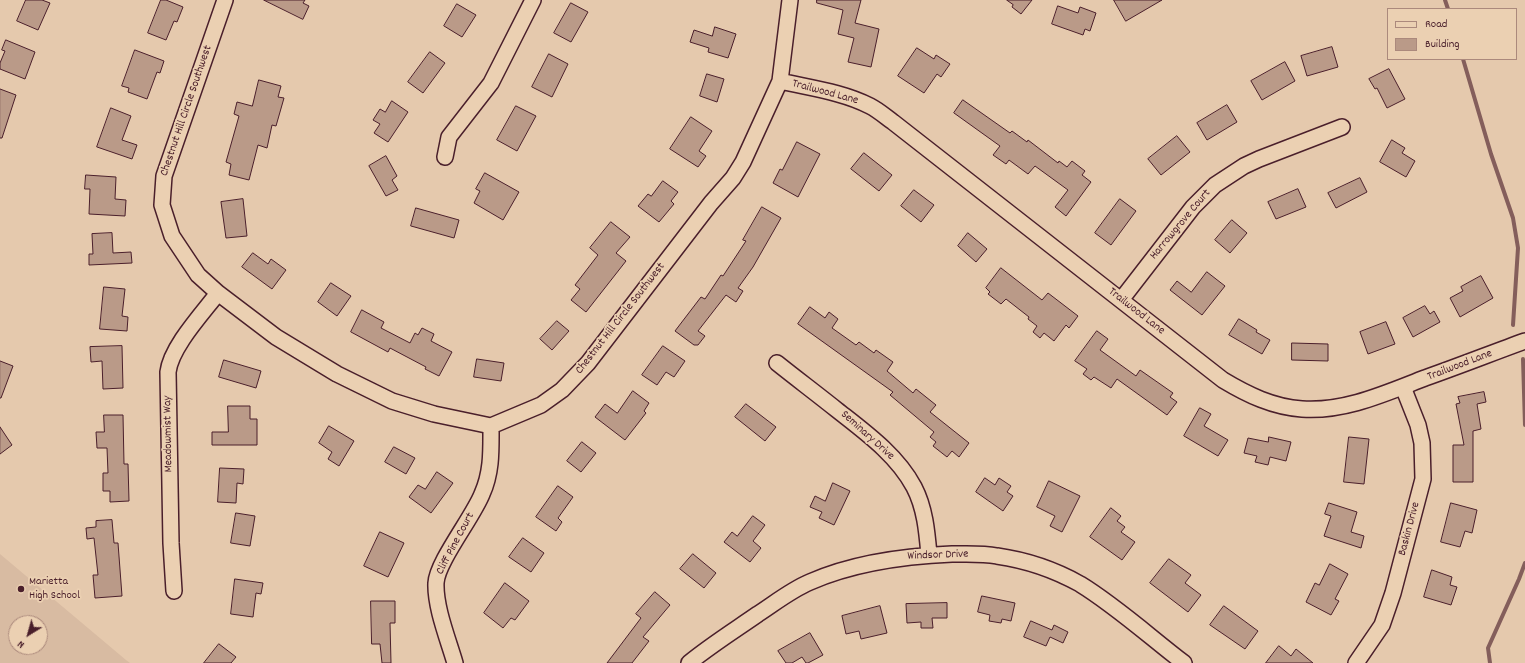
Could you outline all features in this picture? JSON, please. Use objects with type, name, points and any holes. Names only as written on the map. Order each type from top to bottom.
[{"type":"street","name":"Chestnut Hill Circle Southwest","points":[[225,0],[164,176],[162,206],[172,236],[198,275],[218,293],[276,337],[337,374],[385,397],[434,414],[491,426],[541,405],[562,390],[588,363],[711,203],[733,178],[743,162],[780,82],[790,0]]},
{"type":"street","points":[[445,157],[449,137],[491,83],[533,0]]},
{"type":"street","name":"Trailwood Lane","points":[[780,82],[831,93],[872,107],[900,127],[1223,380],[1266,402],[1302,409],[1345,406],[1403,387],[1525,341]]},
{"type":"street","name":"Harrowgrove Court","points":[[1120,300],[1193,207],[1216,185],[1244,166],[1259,159],[1342,127]]},
{"type":"street","name":"Meadowmist Way","points":[[174,590],[168,368],[169,363],[178,347],[218,293]]},
{"type":"street","name":"Seminary Drive","points":[[777,363],[861,429],[883,448],[900,466],[914,487],[921,504],[927,528],[930,555]]},
{"type":"street","name":"Baskin Drive","points":[[1356,663],[1375,637],[1386,615],[1423,479],[1422,443],[1418,425],[1403,387]]},
{"type":"street","name":"Cliff Pine Court","points":[[455,663],[437,600],[436,582],[442,564],[476,507],[488,478],[492,460],[491,426]]},
{"type":"street","name":"Windsor Drive","points":[[689,663],[705,650],[766,608],[809,582],[840,571],[898,558],[966,554],[996,555],[1023,561],[1053,572],[1079,584],[1102,599],[1184,663]]},
{"type":"shaded area","name":"Marietta High School","points":[[0,554],[130,663],[0,663]]},
{"type":"building","points":[[26,0],[42,0],[50,3],[38,30],[17,21]]},
{"type":"building","points":[[161,0],[166,0],[183,7],[177,22],[174,21],[166,40],[148,33]]},
{"type":"building","points":[[264,0],[305,0],[303,3],[309,6],[303,19]]},
{"type":"building","points":[[817,0],[861,0],[855,23],[879,29],[871,67],[848,62],[854,38],[838,34],[843,10],[817,3]]},
{"type":"building","points":[[1007,0],[1032,0],[1021,14],[1012,7],[1013,5]]},
{"type":"building","points":[[1114,0],[1162,0],[1126,21]]},
{"type":"building","points":[[571,3],[588,12],[571,42],[554,33]]},
{"type":"building","points":[[457,4],[476,15],[462,37],[444,26]]},
{"type":"building","points":[[1058,6],[1078,13],[1080,7],[1096,13],[1090,31],[1085,29],[1083,35],[1052,24]]},
{"type":"building","points":[[715,27],[736,34],[728,58],[708,52],[709,48],[690,42],[694,30],[712,36]]},
{"type":"building","points":[[6,40],[35,52],[25,79],[0,69],[0,63],[5,51],[2,50]]},
{"type":"building","points":[[1332,47],[1338,67],[1307,76],[1301,56]]},
{"type":"building","points":[[917,48],[934,59],[936,55],[950,64],[941,77],[937,74],[924,93],[898,76]]},
{"type":"building","points":[[135,50],[164,61],[160,73],[157,72],[147,99],[128,92],[129,88],[122,86]]},
{"type":"building","points":[[430,52],[445,63],[423,93],[408,82]]},
{"type":"building","points":[[549,54],[568,64],[552,97],[532,87]]},
{"type":"building","points":[[1285,62],[1295,81],[1262,100],[1251,81]]},
{"type":"building","points":[[1389,69],[1405,99],[1387,108],[1377,88],[1375,89],[1369,79]]},
{"type":"building","points":[[707,74],[724,79],[717,102],[700,96]]},
{"type":"building","points":[[259,80],[281,86],[278,97],[284,98],[276,126],[272,125],[267,148],[258,145],[249,180],[229,175],[231,164],[226,162],[239,116],[234,114],[237,102],[252,106]]},
{"type":"building","points":[[0,89],[16,95],[2,138],[0,138]]},
{"type":"building","points":[[963,100],[1010,133],[1012,131],[1027,142],[1028,140],[1058,163],[1059,161],[1067,167],[1072,161],[1085,171],[1082,175],[1091,182],[1066,216],[1055,207],[1068,190],[1035,166],[1028,174],[1009,160],[1006,164],[993,155],[1000,146],[954,113]]},
{"type":"building","points":[[392,101],[408,112],[388,142],[374,133],[380,124],[373,120],[380,109],[385,112]]},
{"type":"building","points":[[1227,105],[1237,122],[1207,140],[1197,123]]},
{"type":"building","points":[[516,106],[536,116],[517,151],[497,140]]},
{"type":"building","points":[[111,108],[131,116],[122,140],[137,145],[132,159],[97,147]]},
{"type":"building","points":[[691,117],[712,131],[699,151],[706,156],[698,167],[670,149]]},
{"type":"building","points":[[1177,136],[1190,152],[1161,175],[1148,159]]},
{"type":"building","points":[[1392,140],[1405,148],[1402,153],[1415,161],[1406,177],[1380,162]]},
{"type":"building","points":[[797,142],[820,154],[798,197],[773,183]]},
{"type":"building","points":[[864,153],[892,175],[879,191],[851,169]]},
{"type":"building","points":[[386,156],[397,176],[392,180],[398,190],[386,196],[369,166]]},
{"type":"building","points":[[485,173],[519,192],[503,220],[474,203],[480,191],[476,189]]},
{"type":"building","points":[[86,175],[116,177],[115,199],[126,200],[125,216],[89,214],[90,189],[85,189]]},
{"type":"building","points":[[1360,178],[1367,192],[1336,208],[1328,193]]},
{"type":"building","points":[[663,181],[678,192],[671,201],[674,204],[659,222],[638,206],[648,194],[651,196]]},
{"type":"building","points":[[1298,189],[1306,207],[1276,219],[1268,202]]},
{"type":"building","points":[[914,190],[934,205],[921,222],[901,206]]},
{"type":"building","points":[[243,199],[247,236],[226,238],[221,202]]},
{"type":"building","points":[[1120,199],[1136,211],[1111,245],[1095,233]]},
{"type":"building","points":[[762,207],[781,218],[753,267],[738,288],[743,291],[736,302],[726,295],[698,331],[705,336],[698,345],[694,345],[675,331],[701,297],[705,299],[721,275],[723,276],[746,241],[743,240]]},
{"type":"building","points":[[416,208],[459,220],[454,238],[411,226]]},
{"type":"building","points":[[1232,220],[1247,233],[1230,253],[1215,240]]},
{"type":"building","points":[[611,222],[630,237],[616,253],[626,261],[586,312],[571,300],[580,289],[575,285],[598,255],[590,248]]},
{"type":"building","points":[[112,233],[113,253],[131,252],[132,263],[89,265],[89,254],[93,254],[92,234]]},
{"type":"building","points":[[968,233],[987,249],[976,262],[958,246]]},
{"type":"building","points":[[253,253],[268,264],[271,259],[286,270],[272,289],[242,267]]},
{"type":"building","points":[[1001,268],[1042,300],[1048,293],[1078,316],[1069,328],[1066,325],[1054,341],[1044,333],[1040,338],[1033,332],[1037,326],[1028,319],[1029,317],[1006,299],[1001,304],[988,294],[990,292],[986,288]]},
{"type":"building","points":[[1207,272],[1225,286],[1202,315],[1170,290],[1177,281],[1191,292]]},
{"type":"building","points":[[1481,276],[1493,298],[1460,317],[1450,298],[1463,291],[1461,287]]},
{"type":"building","points":[[331,283],[351,296],[337,316],[318,302]]},
{"type":"building","points":[[104,287],[125,289],[122,316],[128,317],[127,331],[100,329]]},
{"type":"building","points":[[1425,306],[1430,314],[1434,311],[1440,322],[1413,337],[1403,318]]},
{"type":"building","points":[[810,307],[825,318],[829,312],[838,319],[832,328],[856,345],[859,342],[874,353],[876,350],[893,362],[887,371],[913,393],[916,389],[936,405],[930,412],[969,443],[959,457],[952,451],[947,457],[933,446],[936,442],[930,437],[934,432],[890,395],[893,392],[798,324]]},
{"type":"building","points":[[362,310],[384,322],[381,328],[410,343],[415,333],[418,335],[422,328],[434,334],[431,341],[452,352],[439,376],[425,369],[426,367],[390,348],[388,352],[351,332]]},
{"type":"building","points":[[1239,319],[1257,330],[1256,332],[1270,340],[1262,354],[1229,335]]},
{"type":"building","points":[[557,321],[569,331],[552,350],[540,339]]},
{"type":"building","points":[[1386,322],[1395,344],[1368,354],[1360,332]]},
{"type":"building","points":[[1097,331],[1108,339],[1100,350],[1136,376],[1140,370],[1173,393],[1170,397],[1177,402],[1167,415],[1117,379],[1111,388],[1094,377],[1091,380],[1083,374],[1087,369],[1075,361]]},
{"type":"building","points":[[1292,343],[1328,344],[1328,361],[1292,360]]},
{"type":"building","points":[[122,346],[123,388],[103,389],[102,361],[91,362],[90,347]]},
{"type":"building","points":[[663,346],[685,361],[674,377],[666,372],[657,385],[642,375]]},
{"type":"building","points":[[477,359],[504,363],[501,381],[474,377]]},
{"type":"building","points":[[224,360],[261,371],[256,388],[219,377]]},
{"type":"building","points":[[0,361],[13,366],[1,398],[0,398]]},
{"type":"building","points":[[633,391],[649,403],[644,411],[646,413],[625,440],[595,417],[605,404],[617,413]]},
{"type":"building","points":[[1484,392],[1486,402],[1477,404],[1481,429],[1473,431],[1473,482],[1453,482],[1453,445],[1464,445],[1456,404],[1460,403],[1458,397]]},
{"type":"building","points":[[746,404],[776,427],[765,441],[735,417]]},
{"type":"building","points":[[228,406],[250,406],[250,419],[257,419],[257,445],[212,445],[212,432],[228,432]]},
{"type":"building","points":[[1200,408],[1211,414],[1204,426],[1228,440],[1218,456],[1184,436]]},
{"type":"building","points":[[104,415],[123,415],[124,464],[128,464],[129,501],[110,502],[110,491],[103,491],[103,473],[108,473],[107,448],[97,448],[96,432],[104,432]]},
{"type":"building","points":[[329,426],[354,441],[339,466],[328,459],[332,452],[319,443]]},
{"type":"building","points":[[0,427],[12,445],[0,454]]},
{"type":"building","points":[[1269,437],[1291,442],[1286,461],[1270,457],[1268,465],[1255,462],[1257,456],[1244,453],[1248,438],[1268,442]]},
{"type":"building","points":[[1349,437],[1369,439],[1364,484],[1344,482]]},
{"type":"building","points":[[582,442],[596,453],[581,472],[567,461]]},
{"type":"building","points":[[394,447],[415,458],[406,474],[385,462]]},
{"type":"building","points":[[220,468],[244,469],[243,484],[237,483],[236,503],[218,502]]},
{"type":"building","points":[[437,472],[453,483],[431,513],[409,497],[418,485],[425,489]]},
{"type":"building","points":[[985,478],[995,485],[999,478],[1011,486],[1007,492],[1013,496],[1003,511],[976,492]]},
{"type":"building","points":[[1049,481],[1080,496],[1062,532],[1050,526],[1055,516],[1037,507]]},
{"type":"building","points":[[833,483],[850,491],[834,525],[819,518],[822,512],[810,507],[815,496],[825,501]]},
{"type":"building","points":[[558,486],[573,497],[558,518],[562,522],[556,531],[536,517]]},
{"type":"building","points":[[1329,503],[1357,512],[1351,532],[1364,536],[1361,548],[1324,536],[1331,516],[1325,514]]},
{"type":"building","points":[[1451,503],[1477,510],[1472,533],[1465,531],[1460,547],[1441,542]]},
{"type":"building","points":[[1111,508],[1121,516],[1117,521],[1125,527],[1121,532],[1135,542],[1122,560],[1090,537]]},
{"type":"building","points":[[236,513],[255,516],[250,546],[231,543]]},
{"type":"building","points":[[753,516],[765,525],[753,541],[761,548],[750,562],[724,542],[732,532],[737,536]]},
{"type":"building","points":[[112,520],[114,543],[118,543],[122,596],[95,598],[93,575],[98,575],[94,538],[87,539],[86,528],[96,527],[96,521]]},
{"type":"building","points":[[380,532],[404,543],[388,577],[364,566]]},
{"type":"building","points":[[523,538],[544,553],[531,572],[509,557]]},
{"type":"building","points":[[693,554],[716,573],[704,588],[680,569]]},
{"type":"building","points":[[1169,559],[1191,575],[1185,583],[1201,595],[1188,612],[1150,583]]},
{"type":"building","points":[[1330,564],[1348,574],[1335,599],[1339,601],[1331,615],[1306,602],[1315,583],[1319,585]]},
{"type":"building","points":[[1432,570],[1452,577],[1450,585],[1457,587],[1451,605],[1424,597]]},
{"type":"building","points":[[235,579],[263,583],[261,594],[256,593],[253,617],[231,614]]},
{"type":"building","points":[[505,583],[529,601],[515,620],[511,618],[503,628],[484,613]]},
{"type":"building","points":[[655,592],[670,605],[643,637],[649,641],[632,663],[607,663],[641,618],[636,614]]},
{"type":"building","points":[[982,596],[1015,603],[1011,621],[1002,619],[1001,623],[989,621],[990,615],[978,612]]},
{"type":"building","points":[[371,601],[395,601],[395,623],[390,623],[391,663],[382,663],[380,644],[372,644]]},
{"type":"building","points":[[947,603],[947,618],[932,618],[933,628],[921,628],[921,622],[907,623],[906,604]]},
{"type":"building","points":[[880,606],[887,633],[861,639],[859,631],[846,634],[842,616]]},
{"type":"building","points":[[1224,606],[1258,631],[1245,649],[1210,625]]},
{"type":"building","points":[[1031,621],[1052,630],[1054,625],[1068,632],[1063,643],[1050,637],[1046,646],[1024,637]]},
{"type":"building","points":[[810,633],[823,655],[808,663],[806,663],[802,657],[792,663],[786,663],[778,651]]},
{"type":"building","points":[[219,644],[236,657],[231,663],[204,663]]},
{"type":"building","points":[[1279,646],[1291,656],[1296,649],[1313,663],[1266,663]]},
{"type":"waterway","points":[[1445,0],[1448,8]]},
{"type":"waterway","points":[[1463,60],[1491,154],[1513,218],[1518,248],[1513,325]]},
{"type":"waterway","points":[[1523,359],[1525,425]]},
{"type":"waterway","points":[[1490,663],[1488,648],[1525,563]]},
{"type":"place","name":"Marietta High School","points":[[21,589]]}]
